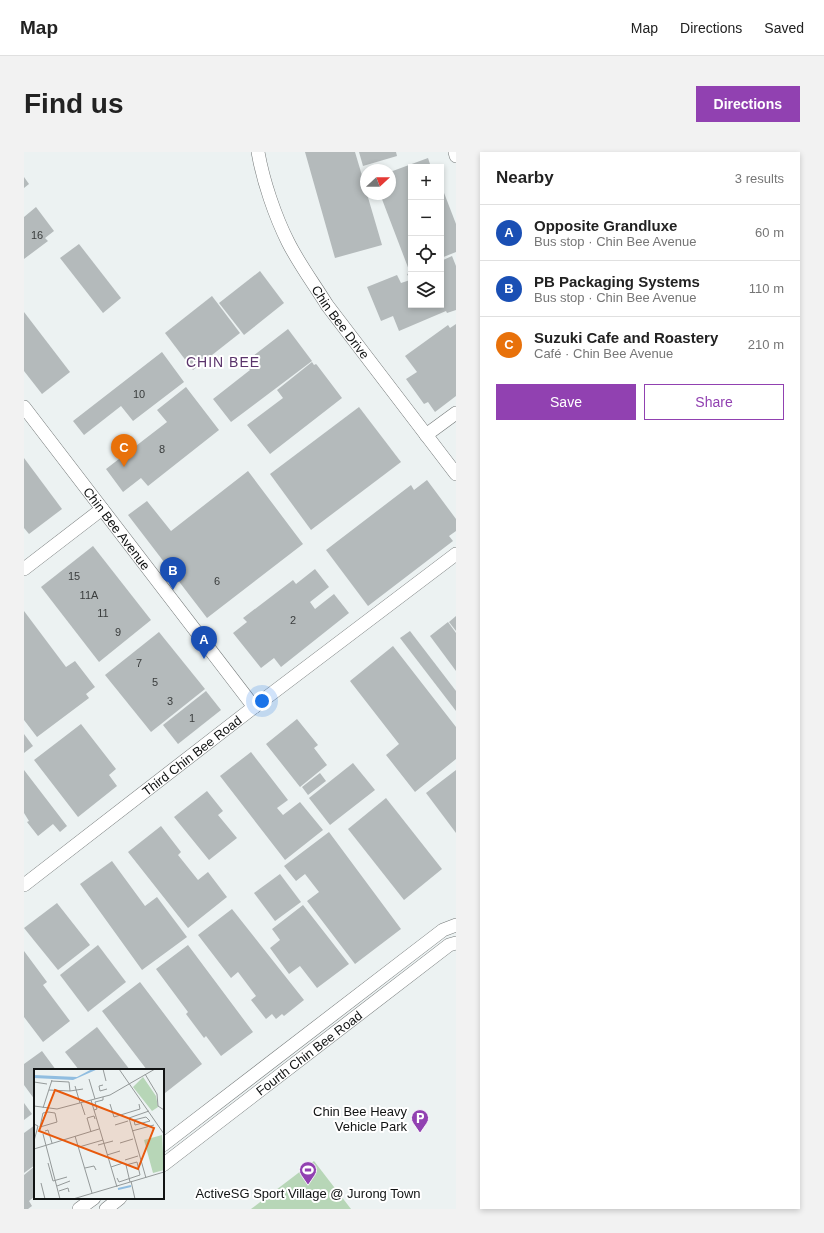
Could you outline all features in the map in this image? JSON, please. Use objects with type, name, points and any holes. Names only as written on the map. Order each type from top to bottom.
[{"type":"street","name":"Chin Bee Drive","points":[[258,152],[261,167],[280,225],[310,280],[331,310],[456,474]]},
{"type":"street","points":[[455,152],[456,156]]},
{"type":"street","name":"Chin Bee Avenue","points":[[24,407],[254,707]]},
{"type":"street","points":[[426,435],[456,413]]},
{"type":"street","points":[[24,569],[102,509]]},
{"type":"street","name":"Third Chin Bee Road","points":[[24,885],[254,707],[456,554]]},
{"type":"street","name":"Fourth Chin Bee Road","points":[[164,1144],[443,930],[456,925]]},
{"type":"street","name":"Fourth Chin Bee Road","points":[[164,1164],[449,945],[456,943]]},
{"type":"street","points":[[79,1209],[93,1199]]},
{"type":"street","points":[[106,1209],[119,1199]]},
{"type":"green space","name":"ActiveSG Sport Village @ Jurong Town","points":[[314,1161],[351,1209],[251,1209]]},
{"type":"building","points":[[305,152],[355,152],[360,169],[360,200],[369,200],[382,245],[335,258]]},
{"type":"building","points":[[359,152],[396,152],[397,156],[370,164],[362,164]]},
{"type":"building","points":[[428,158],[430,164],[412,164]]},
{"type":"building","points":[[408,165],[408,267],[382,200],[396,200],[396,170]]},
{"type":"building","points":[[24,177],[29,184],[24,188]]},
{"type":"building","points":[[444,193],[456,224],[456,252],[444,257]]},
{"type":"building","points":[[36,207],[54,231],[45,238],[48,241],[24,259],[24,217]]},
{"type":"building","points":[[79,244],[121,298],[103,313],[60,258]]},
{"type":"building","points":[[452,256],[456,266],[456,310],[447,313],[446,311],[399,331],[393,316],[381,321],[367,287],[397,275],[401,283],[408,281],[408,308],[444,308],[444,260]]},
{"type":"building","points":[[260,271],[284,303],[244,335],[219,303]]},
{"type":"building","points":[[212,296],[240,333],[193,370],[165,333]]},
{"type":"building","points":[[24,312],[70,372],[42,394],[24,371]]},
{"type":"building","points":[[456,324],[456,396],[435,412],[428,402],[424,404],[406,379],[417,372],[405,356],[448,325],[450,328]]},
{"type":"building","points":[[288,329],[312,361],[231,422],[213,399],[250,370],[244,363]]},
{"type":"building","points":[[162,352],[184,382],[133,421],[121,406],[84,435],[73,421]]},
{"type":"building","points":[[312,362],[314,365],[317,365],[342,398],[270,454],[247,425],[283,398],[277,390]]},
{"type":"building","points":[[186,387],[219,430],[148,486],[141,478],[123,492],[106,469],[167,422],[157,410]]},
{"type":"building","points":[[359,407],[401,462],[311,530],[270,474]]},
{"type":"building","points":[[24,458],[62,509],[29,534],[24,528]]},
{"type":"building","points":[[248,471],[303,544],[207,618],[128,515],[147,501],[171,531]]},
{"type":"building","points":[[427,480],[456,519],[456,531],[449,536],[453,541],[368,606],[326,550],[411,485],[414,490]]},
{"type":"building","points":[[93,546],[151,620],[99,662],[41,587]]},
{"type":"building","points":[[315,569],[329,587],[310,602],[315,609],[334,594],[349,613],[281,667],[274,658],[261,668],[233,633],[247,622],[243,618],[293,580],[296,584]]},
{"type":"building","points":[[24,611],[66,667],[75,661],[95,687],[86,694],[89,698],[37,737],[24,720]]},
{"type":"building","points":[[456,616],[456,631],[449,622]]},
{"type":"building","points":[[448,622],[456,633],[456,671],[430,636]]},
{"type":"building","points":[[410,631],[456,691],[456,711],[400,638]]},
{"type":"building","points":[[159,632],[205,689],[151,732],[105,675]]},
{"type":"building","points":[[393,646],[456,727],[456,759],[415,792],[386,755],[399,744],[350,681]]},
{"type":"building","points":[[206,691],[221,710],[178,744],[163,725]]},
{"type":"building","points":[[297,719],[318,745],[314,748],[327,765],[300,787],[266,744]]},
{"type":"building","points":[[81,724],[116,769],[109,775],[117,786],[78,817],[34,760]]},
{"type":"building","points":[[24,734],[33,746],[24,753]]},
{"type":"building","points":[[251,752],[288,800],[277,808],[283,815],[300,802],[323,830],[285,860],[220,776]]},
{"type":"building","points":[[353,763],[375,790],[330,825],[309,798]]},
{"type":"building","points":[[24,770],[67,826],[60,832],[53,824],[38,836],[27,822],[29,821],[24,813]]},
{"type":"building","points":[[456,770],[456,833],[426,793]]},
{"type":"building","points":[[320,773],[326,781],[308,795],[302,787]]},
{"type":"building","points":[[207,791],[223,811],[218,815],[237,838],[209,860],[174,817]]},
{"type":"building","points":[[386,798],[442,869],[404,900],[348,829]]},
{"type":"building","points":[[161,826],[181,852],[178,855],[198,880],[208,872],[227,897],[188,928],[128,852]]},
{"type":"building","points":[[329,832],[401,929],[355,964],[307,901],[319,892],[305,874],[296,881],[284,866]]},
{"type":"building","points":[[112,861],[145,906],[157,897],[187,937],[142,970],[80,884]]},
{"type":"building","points":[[280,874],[301,902],[275,921],[254,893]]},
{"type":"building","points":[[57,903],[90,945],[58,970],[24,928]]},
{"type":"building","points":[[303,905],[349,964],[317,988],[300,966],[289,974],[270,948],[280,940],[272,929]]},
{"type":"building","points":[[232,909],[304,1000],[284,1016],[282,1014],[276,1019],[272,1014],[266,1019],[251,1000],[256,996],[238,972],[231,978],[198,935]]},
{"type":"building","points":[[98,945],[126,982],[88,1012],[60,975]]},
{"type":"building","points":[[188,945],[253,1032],[221,1056],[206,1036],[204,1038],[186,1014],[188,1012],[156,969]]},
{"type":"building","points":[[24,951],[47,982],[43,985],[70,1021],[43,1042],[24,1017]]},
{"type":"building","points":[[140,982],[202,1064],[165,1093],[164,1069],[146,1069],[102,1011]]},
{"type":"building","points":[[97,1027],[129,1069],[78,1069],[65,1052]]},
{"type":"building","points":[[42,1051],[55,1069],[34,1069],[34,1099],[24,1085],[24,1064]]},
{"type":"building","points":[[24,1103],[32,1114],[24,1120]]},
{"type":"building","points":[[34,1126],[34,1166],[24,1173],[24,1133]]},
{"type":"building","points":[[34,1167],[34,1197],[29,1201],[32,1206],[28,1209],[24,1209],[24,1175]]},
{"type":"place","name":"Suzuki Cafe and Roastery","points":[[124,467]]},
{"type":"place","name":"PB Packaging Systems","points":[[173,590]]},
{"type":"place","name":"Opposite Grandluxe","points":[[204,659]]},
{"type":"place","name":"Chin Bee Heavy Vehicle Park","points":[[420,1133]]},
{"type":"place","name":"ActiveSG Sport Village @ Jurong Town","points":[[308,1185]]},
{"type":"district","name":"CHIN BEE","points":[[223,362]]}]
